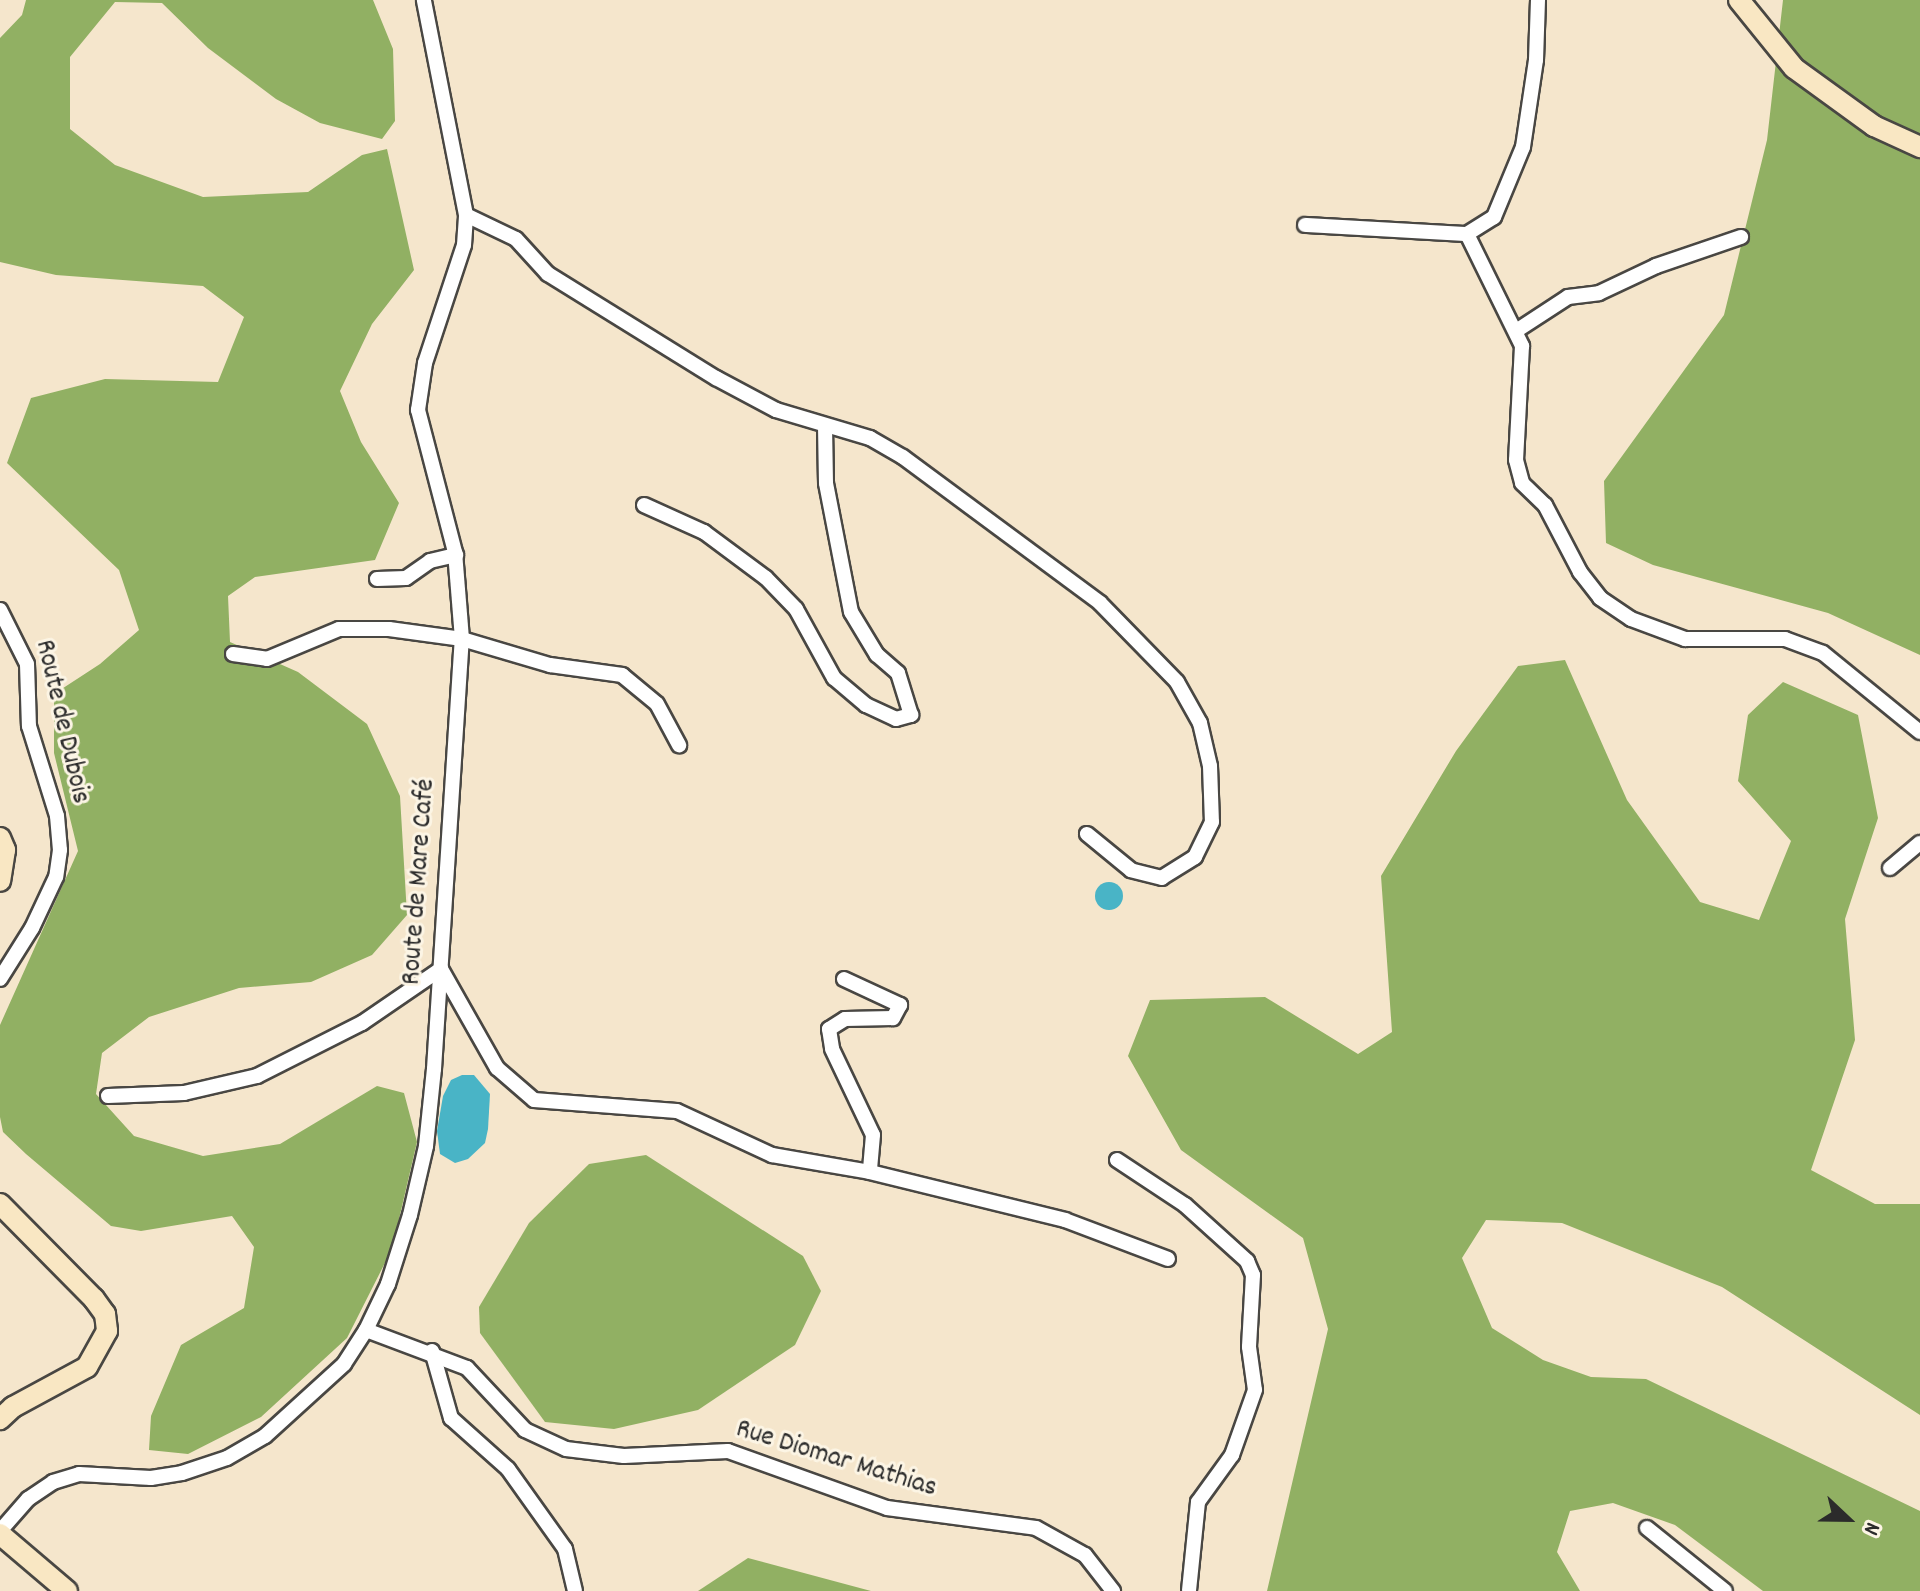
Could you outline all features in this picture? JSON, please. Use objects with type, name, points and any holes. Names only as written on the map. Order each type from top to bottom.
[{"type":"street","name":"Route de Mare Café","points":[[0,1533],[28,1499],[53,1482],[79,1474],[151,1478],[227,1458],[265,1436],[312,1397],[344,1364],[366,1330],[388,1284],[426,1146],[441,969],[462,639],[456,555],[418,410],[425,363],[464,245],[466,215],[424,0]]},
{"type":"street","points":[[1305,225],[1467,234],[1494,217],[1523,147],[1536,60],[1538,0]]},
{"type":"street","points":[[1739,0],[1770,45],[1794,68],[1874,126],[1920,147]]},
{"type":"street","points":[[466,215],[516,239],[548,274],[716,378],[825,428],[870,438],[903,457],[1100,603],[1177,682],[1200,723],[1210,766],[1212,822],[1195,857],[1162,878],[1131,870],[1087,834]]},
{"type":"street","points":[[1467,234],[1522,346],[1516,460],[1522,483],[1545,505],[1580,572],[1600,598],[1655,631],[1699,639],[1785,639],[1823,653],[1920,732]]},
{"type":"street","points":[[1516,331],[1568,297],[1599,293],[1656,266],[1741,237]]},
{"type":"street","points":[[644,505],[704,532],[766,578],[796,609],[834,678],[866,705],[896,719],[911,715],[898,673],[877,655],[851,612],[830,510],[825,428]]},
{"type":"street","points":[[377,579],[406,578],[430,561],[456,555]]},
{"type":"street","name":"Route de Dubois","points":[[0,610],[27,664],[29,726],[57,816],[60,850],[56,877],[32,928],[0,979]]},
{"type":"street","points":[[233,654],[267,659],[339,629],[389,629],[462,639],[550,665],[622,675],[657,704],[679,745]]},
{"type":"street","points":[[0,838],[5,850],[0,881]]},
{"type":"street","points":[[1890,868],[1920,843]]},
{"type":"street","points":[[108,1096],[184,1093],[257,1076],[362,1023],[441,969],[497,1068],[534,1100],[677,1111],[772,1155],[870,1172],[1065,1220],[1168,1259]]},
{"type":"street","points":[[844,979],[900,1005],[893,1018],[834,1022],[828,1037],[873,1135],[870,1172]]},
{"type":"street","points":[[1117,1160],[1185,1205],[1247,1261],[1253,1275],[1249,1347],[1255,1390],[1232,1455],[1198,1502],[1189,1591]]},
{"type":"street","points":[[0,1204],[94,1299],[105,1314],[107,1331],[87,1367],[13,1407],[0,1419]]},
{"type":"street","name":"Rue Diomar Mathias","points":[[366,1330],[432,1351],[489,1386],[525,1430],[566,1449],[624,1456],[728,1451],[887,1508],[1036,1528],[1085,1555],[1113,1591]]},
{"type":"street","points":[[432,1351],[451,1418],[508,1469],[565,1549],[575,1591]]},
{"type":"street","points":[[1647,1528],[1725,1591]]},
{"type":"street","points":[[0,1533],[67,1591]]},
{"type":"green space","points":[[26,0],[373,0],[393,49],[395,121],[382,139],[320,123],[276,99],[208,48],[162,3],[115,2],[70,57],[70,129],[115,165],[203,197],[308,192],[362,155],[387,149],[414,270],[372,324],[340,391],[361,442],[399,503],[375,560],[255,577],[228,596],[230,642],[298,672],[367,724],[400,796],[407,915],[372,955],[311,982],[239,988],[149,1017],[102,1053],[96,1094],[134,1136],[203,1156],[280,1144],[377,1086],[404,1093],[417,1142],[392,1249],[347,1338],[261,1417],[188,1454],[149,1450],[151,1416],[181,1345],[244,1308],[254,1247],[232,1216],[141,1231],[111,1226],[3,1132],[0,1117],[0,1025],[78,851],[54,753],[54,694],[100,664],[139,630],[119,570],[7,463],[31,398],[105,379],[218,382],[244,317],[203,286],[56,275],[0,262],[0,38],[22,15]]},
{"type":"green space","points":[[1783,0],[1920,0],[1920,655],[1828,613],[1653,565],[1606,543],[1604,481],[1724,315],[1767,140]]},
{"type":"green space","points":[[1565,660],[1627,800],[1700,902],[1759,920],[1791,841],[1738,781],[1748,715],[1783,682],[1858,715],[1878,818],[1845,919],[1855,1040],[1811,1170],[1875,1204],[1920,1204],[1920,1415],[1722,1287],[1562,1223],[1486,1220],[1462,1258],[1492,1328],[1543,1360],[1591,1377],[1646,1379],[1920,1511],[1920,1591],[1763,1591],[1675,1525],[1613,1503],[1570,1511],[1557,1552],[1580,1591],[1267,1591],[1328,1329],[1303,1238],[1181,1150],[1128,1056],[1150,1000],[1265,997],[1358,1054],[1392,1032],[1381,876],[1456,751],[1518,666]]},
{"type":"green space","points":[[646,1155],[803,1256],[821,1291],[795,1345],[698,1410],[614,1429],[545,1422],[480,1333],[479,1307],[529,1223],[589,1164]]},
{"type":"green space","points":[[748,1558],[871,1591],[698,1591]]},
{"type":"water","points":[[1109,882],[1119,886],[1123,896],[1119,906],[1109,910],[1099,906],[1095,896],[1099,886]]},
{"type":"water","points":[[462,1075],[474,1075],[490,1094],[488,1129],[485,1143],[468,1159],[455,1163],[440,1154],[437,1131],[443,1096],[451,1080]]}]
